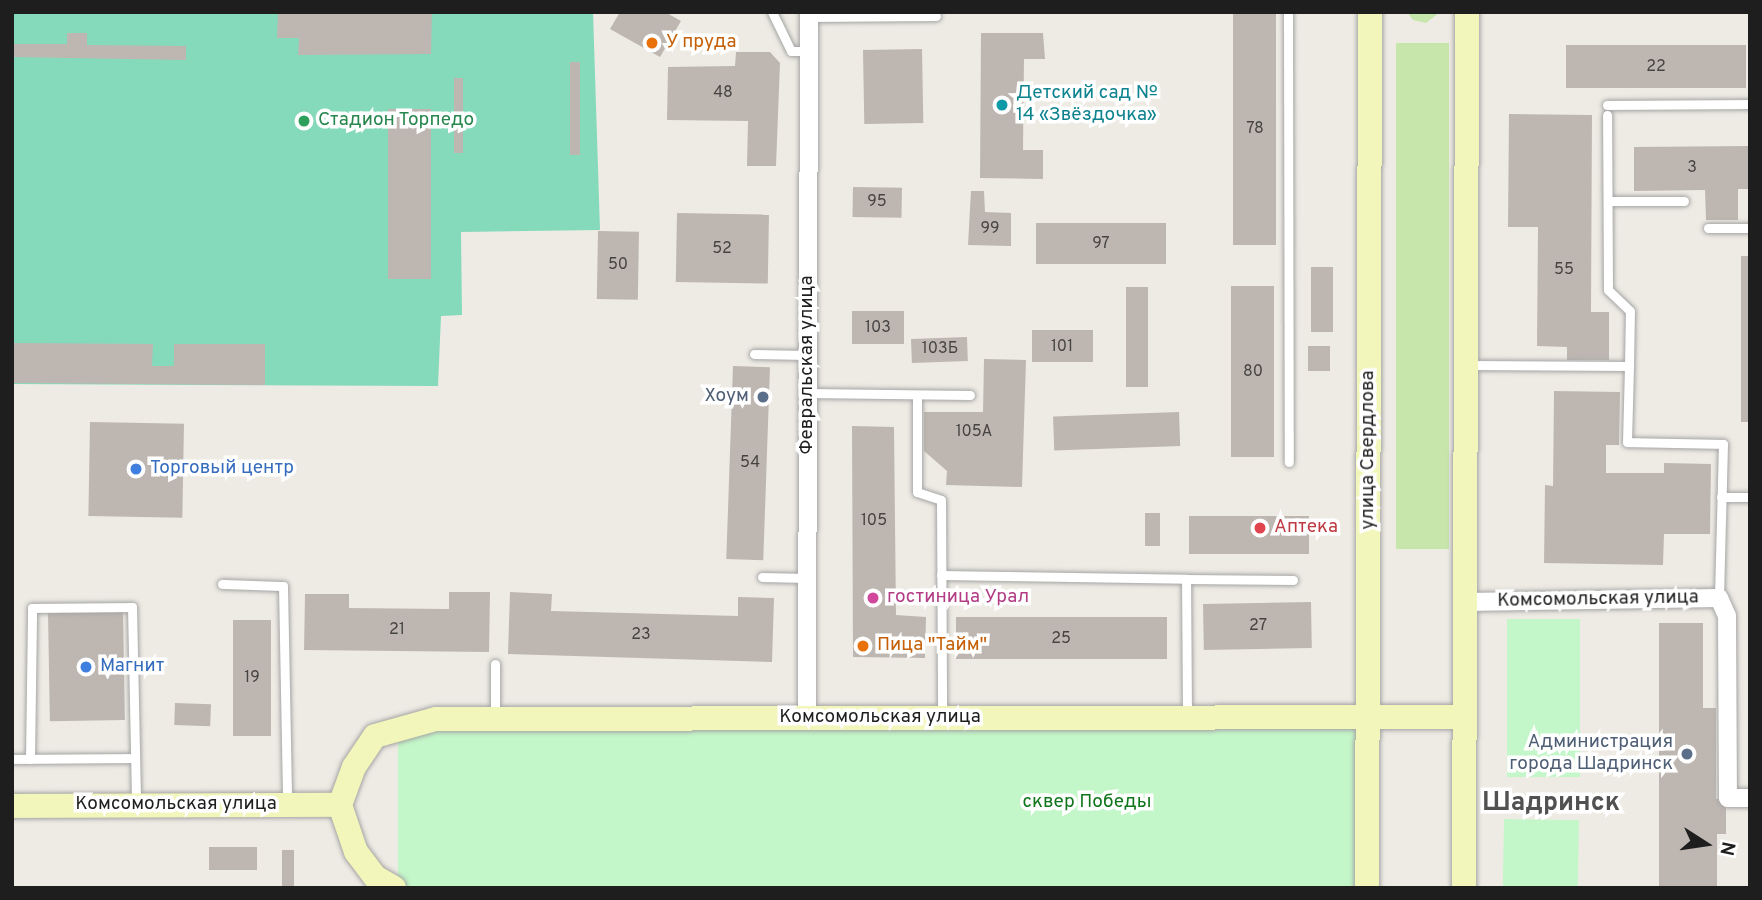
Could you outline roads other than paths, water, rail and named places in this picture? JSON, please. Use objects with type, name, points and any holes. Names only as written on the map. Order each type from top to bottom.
[{"type":"main road","name":"улица Свердлова","points":[[1367,888],[1370,12]]},
{"type":"main road","points":[[1464,888],[1467,12]]},
{"type":"main road","name":"Комсомольская улица","points":[[12,806],[340,805],[354,766],[374,736],[436,719],[1465,717]]},
{"type":"main road","points":[[340,805],[356,852],[374,877],[394,888]]},
{"type":"street","name":"Февральская улица","points":[[807,718],[809,15]]},
{"type":"street","name":"Комсомольская улица","points":[[1465,602],[1719,597],[1727,616],[1728,797],[1750,798]]},
{"type":"lane","points":[[772,12],[791,51],[809,51]]},
{"type":"lane","points":[[1288,12],[1289,461]]},
{"type":"lane","points":[[809,15],[936,16]]},
{"type":"lane","points":[[1719,597],[1723,444],[1627,442],[1630,311],[1608,290],[1607,110],[1750,104]]},
{"type":"lane","points":[[1608,201],[1684,201]]},
{"type":"lane","points":[[1708,228],[1750,228]]},
{"type":"lane","points":[[754,354],[808,355]]},
{"type":"lane","points":[[1466,365],[1629,366]]},
{"type":"lane","points":[[808,393],[970,395]]},
{"type":"lane","points":[[917,395],[917,492],[941,500],[942,718]]},
{"type":"lane","points":[[1721,497],[1750,497]]},
{"type":"lane","points":[[941,575],[1293,580]]},
{"type":"lane","points":[[762,577],[807,578]]},
{"type":"lane","points":[[1186,579],[1188,718]]},
{"type":"lane","points":[[222,584],[283,586],[287,805]]},
{"type":"lane","points":[[30,759],[32,608],[132,607],[136,805]]},
{"type":"lane","points":[[495,664],[495,719]]},
{"type":"lane","points":[[12,759],[135,758]]},
{"type":"place","name":"У пруда","points":[[652,43]]},
{"type":"place","name":"Детский сад № 14 «Звёздочка»","points":[[1002,105]]},
{"type":"place","name":"Стадион Торпедо","points":[[304,121]]},
{"type":"place","name":"Хоум","points":[[763,397]]},
{"type":"place","name":"Торговый центр","points":[[136,469]]},
{"type":"place","name":"Аптека","points":[[1260,528]]},
{"type":"place","name":"гостиница Урал","points":[[873,598]]},
{"type":"place","name":"Пица \"Тайм\"","points":[[863,646]]},
{"type":"place","name":"Магнит","points":[[86,667]]},
{"type":"place","name":"Администрация города Шадринск","points":[[1687,754]]},
{"type":"district","name":"Шадринск","points":[[1551,804]]},
{"type":"park label","name":"сквер Победы","points":[[1087,803]]}]
